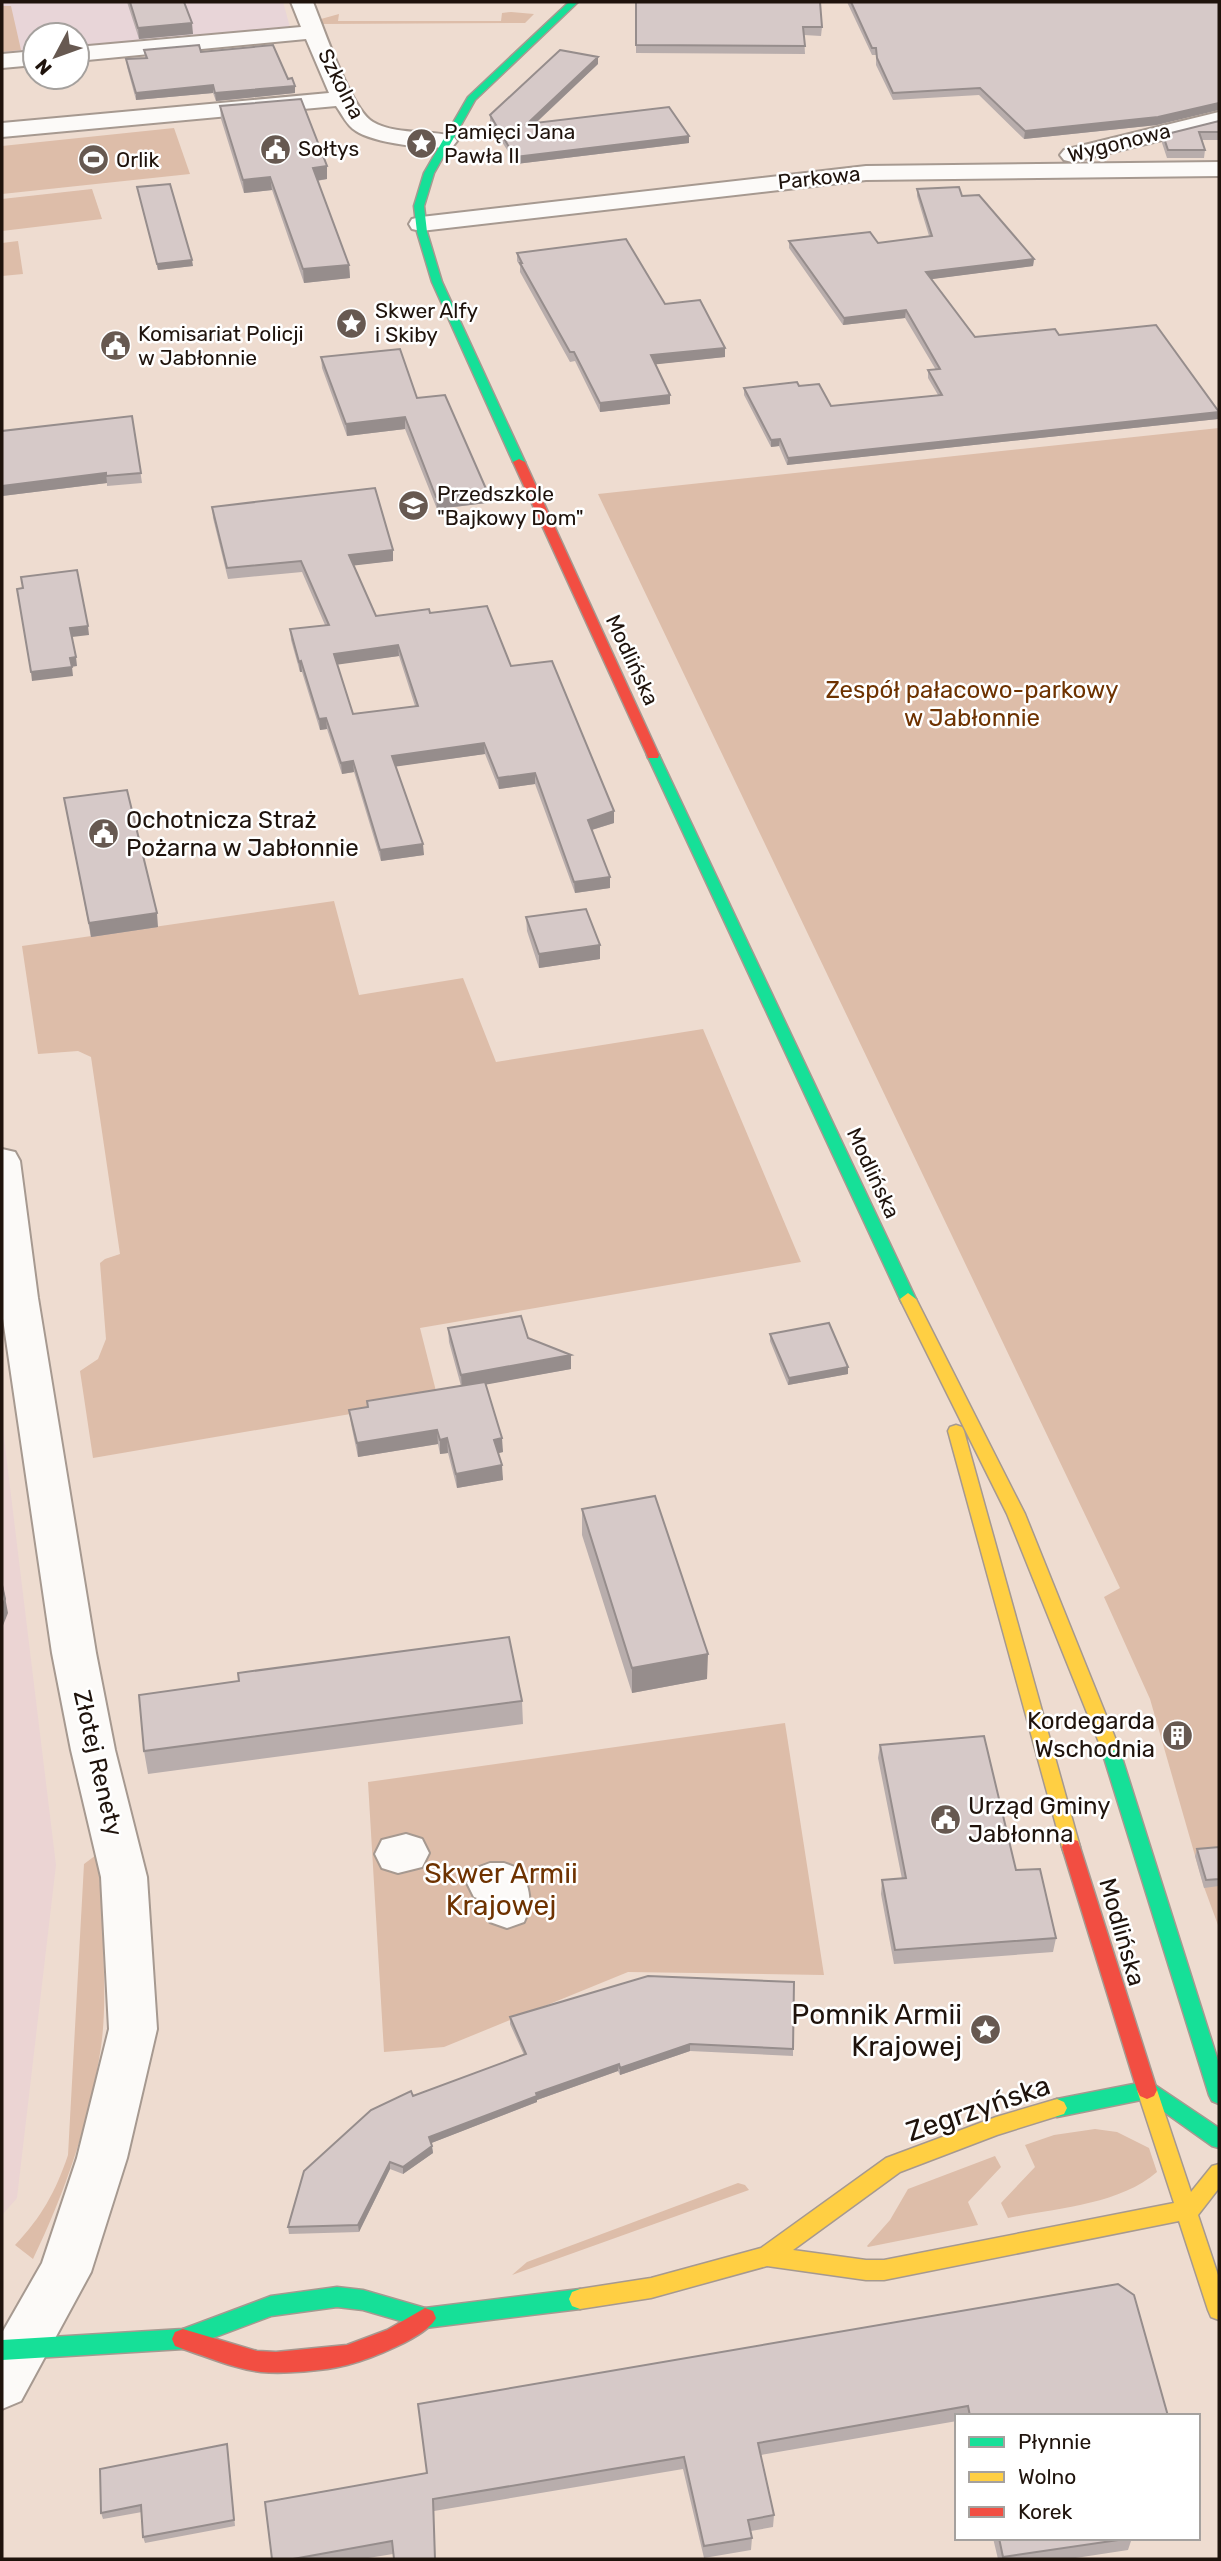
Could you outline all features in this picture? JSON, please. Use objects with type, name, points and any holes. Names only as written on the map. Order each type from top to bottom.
[{"type":"main road","name":"Modlińska","points":[[574,2],[471,99],[445,141],[419,206],[421,224],[438,286],[660,771],[937,1361],[1016,1514],[1102,1724],[1219,2095]]},
{"type":"main road","name":"Modlińska","points":[[937,1361],[1023,1682],[1117,1998],[1190,2209],[1219,2311]]},
{"type":"main road","name":"Zegrzyńska","points":[[9,2361],[183,2339],[262,2308],[337,2297],[363,2300],[425,2318],[488,2312],[651,2288],[767,2256],[893,2165],[1043,2111],[1149,2090]]},
{"type":"main road","points":[[1149,2090],[1219,2139]]},
{"type":"main road","points":[[1190,2209],[1219,2173]]},
{"type":"main road","name":"Zegrzyńska","points":[[767,2256],[866,2270],[884,2270],[1190,2209]]},
{"type":"main road","name":"Zegrzyńska","points":[[183,2339],[257,2361],[276,2362],[347,2354],[394,2337],[425,2318]]},
{"type":"street","name":"Szkolna","points":[[303,2],[344,98],[362,126],[445,141]]},
{"type":"street","points":[[91,53],[314,32]]},
{"type":"street","points":[[2,61],[21,59]]},
{"type":"street","points":[[2,130],[344,98]]},
{"type":"street","name":"Wygonowa","points":[[1019,170],[1219,119]]},
{"type":"street","name":"Parkowa","points":[[421,224],[866,173],[1219,169]]},
{"type":"street","name":"Złotej Renety","points":[[2,1161],[10,1298],[93,1750],[124,1877],[133,2029],[102,2158],[65,2272],[9,2361]]},
{"type":"shaded area","points":[[2,2],[283,2],[290,27],[91,55],[91,21],[21,21],[21,65],[2,67]]},
{"type":"shaded area","points":[[2,1421],[56,1865],[17,2198],[2,2215]]},
{"type":"green space","points":[[2,6],[11,6],[21,50],[2,52]]},
{"type":"green space","points":[[502,13],[534,14],[525,23],[322,24],[321,19],[339,14],[338,21],[501,21]]},
{"type":"green space","name":"Orlik","points":[[174,128],[190,174],[2,194],[2,146]]},
{"type":"green space","points":[[92,189],[102,219],[2,231],[2,199]]},
{"type":"green space","points":[[18,241],[23,274],[2,276],[2,243]]},
{"type":"green space","name":"Zespół pałacowo-parkowy w Jabłonnie","points":[[1219,428],[1218,1925],[1204,1887],[1150,1699],[1104,1597],[1120,1588],[598,494]]},
{"type":"green space","points":[[334,901],[359,995],[463,978],[496,1062],[703,1029],[801,1262],[420,1328],[438,1399],[93,1458],[80,1371],[98,1359],[106,1339],[100,1263],[120,1254],[91,1057],[78,1051],[38,1054],[22,946]]},
{"type":"green space","name":"Skwer Armii Krajowej","points":[[785,1723],[824,1975],[628,1972],[444,2047],[384,2052],[368,1782]]},
{"type":"green space","points":[[96,1855],[104,1967],[101,2047],[75,2156],[33,2259],[15,2245],[33,2225],[47,2203],[68,2155],[84,1864]]},
{"type":"green space","points":[[1095,2129],[1117,2132],[1149,2148],[1157,2172],[1142,2183],[1106,2198],[1008,2218],[1001,2203],[1035,2167],[1025,2145],[1054,2135]]},
{"type":"green space","points":[[995,2156],[1001,2167],[968,2202],[978,2225],[867,2246],[890,2220],[908,2189]]},
{"type":"green space","points":[[738,2183],[749,2190],[512,2275],[527,2262]]},
{"type":"building","points":[[130,2],[184,2],[192,23],[138,28]]},
{"type":"building","points":[[636,2],[820,2],[822,27],[803,27],[805,46],[636,45]]},
{"type":"building","points":[[851,2],[1219,2],[1219,103],[1158,117],[1025,131],[980,88],[893,93],[877,58],[876,48],[872,48]]},
{"type":"building","points":[[199,45],[201,52],[273,45],[288,79],[292,78],[295,86],[215,93],[213,85],[136,93],[126,59],[147,58],[144,50]]},
{"type":"building","points":[[560,50],[598,57],[527,124],[669,107],[689,136],[515,157],[490,115]]},
{"type":"building","points":[[301,99],[327,166],[313,168],[349,265],[303,269],[270,177],[243,180],[220,106]]},
{"type":"building","points":[[1219,121],[1219,132],[1199,132],[1205,150],[1168,150],[1163,135]]},
{"type":"building","points":[[170,184],[192,260],[157,264],[137,187]]},
{"type":"building","points":[[959,187],[962,196],[979,195],[1034,259],[926,272],[975,337],[1055,329],[1059,335],[1156,325],[1219,412],[788,458],[780,439],[771,440],[744,388],[797,382],[799,386],[819,384],[831,406],[942,395],[928,370],[940,369],[906,310],[844,318],[789,241],[870,232],[878,243],[932,236],[917,189]]},
{"type":"building","points":[[626,239],[665,304],[700,300],[725,348],[651,355],[670,395],[600,403],[574,352],[570,352],[520,263],[517,253]]},
{"type":"building","points":[[400,349],[417,398],[445,395],[487,491],[436,497],[405,417],[346,424],[321,357]]},
{"type":"building","points":[[132,416],[141,473],[106,476],[106,473],[2,486],[2,431]]},
{"type":"building","points":[[375,488],[393,550],[349,555],[376,616],[429,609],[430,613],[487,606],[511,666],[552,661],[614,811],[588,820],[610,877],[574,882],[535,773],[498,778],[484,743],[392,756],[423,844],[380,850],[353,761],[341,763],[326,718],[319,719],[301,661],[299,662],[290,629],[329,625],[301,561],[227,568],[212,507]],"holes":[[[398,645],[418,706],[353,714],[334,654]]]},
{"type":"building","points":[[77,570],[88,626],[70,628],[76,657],[70,658],[72,667],[31,672],[17,589],[23,588],[21,577]]},
{"type":"building","points":[[127,790],[157,913],[89,923],[64,798]]},
{"type":"building","points":[[586,909],[600,945],[539,954],[526,917]]},
{"type":"building","points":[[521,1316],[528,1338],[571,1355],[461,1375],[448,1328]]},
{"type":"building","points":[[829,1323],[848,1367],[789,1378],[770,1334]]},
{"type":"building","points":[[485,1382],[502,1438],[494,1440],[502,1465],[456,1474],[447,1438],[440,1440],[437,1430],[357,1443],[349,1410],[368,1407],[367,1401]]},
{"type":"building","points":[[655,1496],[708,1654],[632,1668],[582,1509]]},
{"type":"building","points":[[2,1585],[5,1599],[2,1608]]},
{"type":"building","points":[[509,1637],[522,1701],[144,1751],[139,1695],[239,1681],[238,1673]]},
{"type":"building","name":"Urząd Gminy Jabłonna","points":[[984,1736],[1016,1870],[1040,1869],[1056,1938],[895,1950],[882,1880],[906,1878],[880,1745]]},
{"type":"building","points":[[1219,1847],[1219,1879],[1206,1880],[1197,1849]]},
{"type":"building","points":[[648,1976],[794,1982],[793,2049],[690,2044],[620,2068],[619,2064],[536,2093],[537,2096],[429,2137],[432,2146],[403,2167],[390,2162],[358,2225],[288,2227],[304,2171],[371,2110],[411,2091],[413,2096],[526,2054],[510,2017]]},
{"type":"building","points":[[1118,2284],[1134,2295],[1167,2414],[970,2414],[968,2406],[758,2443],[774,2515],[748,2520],[752,2538],[704,2546],[684,2457],[433,2499],[435,2559],[394,2559],[392,2541],[293,2559],[272,2559],[265,2502],[427,2473],[418,2404]]},
{"type":"building","points":[[227,2444],[234,2520],[143,2537],[141,2505],[101,2513],[100,2469]]},
{"type":"building","points":[[999,2540],[1118,2540],[1003,2557]]},
{"type":"traffic: fast","points":[[519,462],[437,282],[422,232],[419,206],[429,173],[471,99],[574,2]]},
{"type":"traffic: fast","points":[[653,755],[908,1299]]},
{"type":"traffic: fast","points":[[1109,1745],[1219,2095]]},
{"type":"traffic: fast","points":[[1057,2108],[1149,2090],[1219,2139]]},
{"type":"traffic: fast","points":[[2,2350],[183,2339],[271,2306],[337,2297],[363,2300],[425,2318],[580,2299]]},
{"type":"traffic: slow","points":[[908,1299],[1016,1514],[1109,1745]]},
{"type":"traffic: slow","points":[[956,1431],[1071,1847]]},
{"type":"traffic: slow","points":[[1147,2090],[1219,2310]]},
{"type":"traffic: slow","points":[[580,2299],[651,2288],[767,2256],[893,2165],[996,2126],[1057,2108]]},
{"type":"traffic: slow","points":[[767,2256],[866,2270],[884,2270],[1190,2209],[1219,2173]]},
{"type":"traffic: jam","points":[[519,462],[653,755]]},
{"type":"traffic: jam","points":[[1071,1847],[1147,2090]]},
{"type":"traffic: jam","points":[[183,2339],[257,2361],[276,2362],[347,2355],[394,2337],[425,2318]]},
{"type":"place","name":"Pamięci Jana Pawła II","points":[[421,144]]},
{"type":"place","name":"Sołtys","points":[[275,149]]},
{"type":"place","name":"Orlik","points":[[93,160]]},
{"type":"place","name":"Skwer Alfy i Skiby","points":[[352,323]]},
{"type":"place","name":"Komisariat Policji w Jabłonnie","points":[[115,346]]},
{"type":"place","name":"Przedszkole \"Bajkowy Dom\"","points":[[414,506]]},
{"type":"place","name":"Ochotnicza Straż Pożarna w Jabłonnie","points":[[103,834]]},
{"type":"place","name":"Kordegarda Wschodnia","points":[[1178,1735]]},
{"type":"place","name":"Urząd Gminy Jabłonna","points":[[945,1820]]},
{"type":"place","name":"Pomnik Armii Krajowej","points":[[985,2030]]}]
